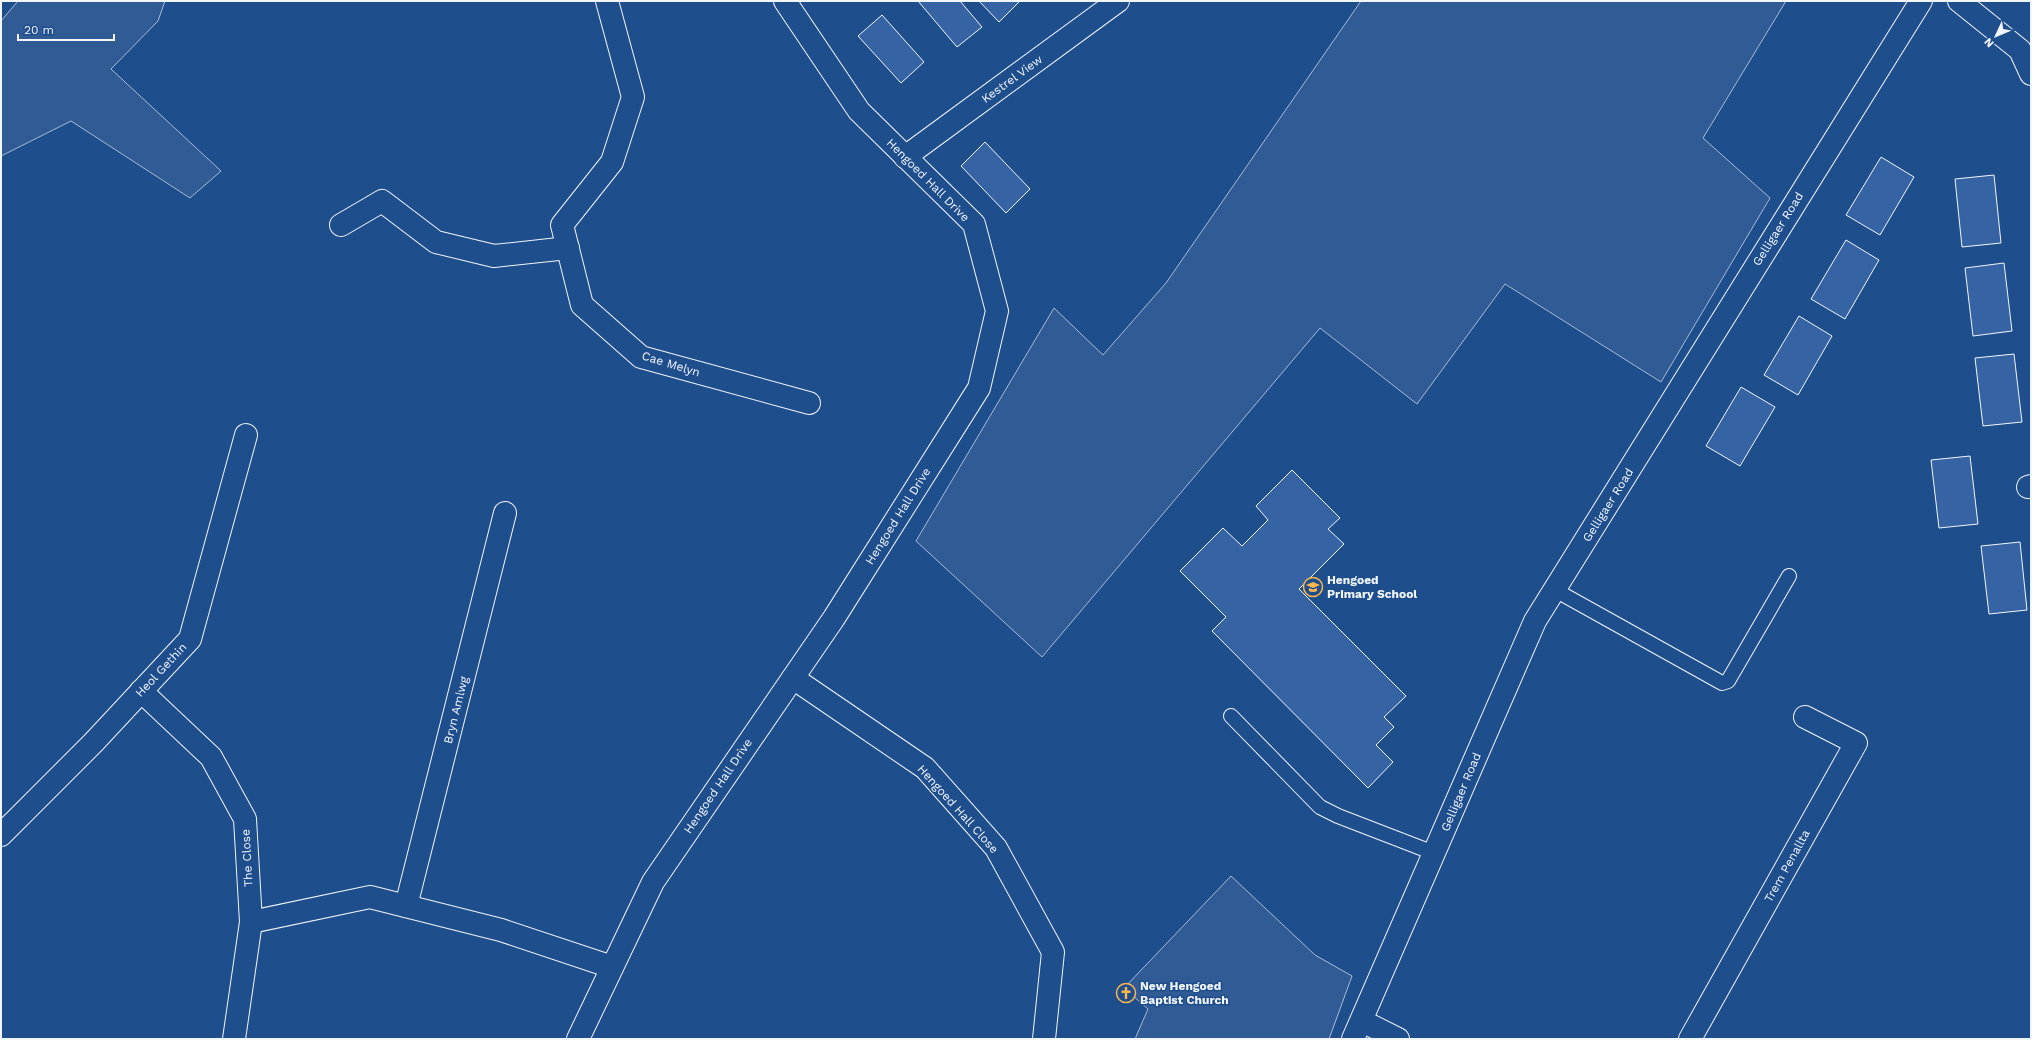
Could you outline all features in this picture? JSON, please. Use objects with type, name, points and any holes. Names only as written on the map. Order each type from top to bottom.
[{"type":"street","name":"Cae Melyn","points":[[607,1],[633,97],[612,162],[562,224],[582,305],[641,357],[809,403]]},
{"type":"street","name":"Hengoed Hall Drive","points":[[578,1039],[653,882],[834,618],[979,388],[997,311],[974,224],[859,111],[785,1]]},
{"type":"street","name":"Kestrel View","points":[[905,157],[1118,1]]},
{"type":"street","name":"Gelligaer Road","points":[[1357,1030],[1535,621],[1921,1]]},
{"type":"street","points":[[1959,1],[2020,50],[2031,74]]},
{"type":"street","points":[[341,225],[382,201],[436,242],[494,256],[568,248]]},
{"type":"street","name":"Heol Gethin","points":[[1,835],[190,639],[246,435]]},
{"type":"street","name":"Bryn Amlwg","points":[[406,906],[505,513]]},
{"type":"street","name":"Hengoed Hall Close","points":[[792,678],[924,768],[996,848],[1052,952],[1044,1039]]},
{"type":"street","name":"The Close","points":[[141,691],[211,757],[245,819],[251,922],[234,1039]]},
{"type":"street","name":"Trem Penallta","points":[[1690,1039],[1856,743],[1805,717]]},
{"type":"street","points":[[251,922],[370,897],[501,930],[612,967]]},
{"type":"street","points":[[1357,1030],[1398,1039]]},
{"type":"lane","points":[[1555,590],[1722,683],[1728,680],[1789,576]]},
{"type":"lane","points":[[1231,716],[1320,807],[1338,816],[1434,853]]},
{"type":"shaded area","points":[[18,1],[165,1],[158,21],[111,69],[221,171],[190,198],[71,121],[1,156],[1,21]]},
{"type":"shaded area","points":[[1361,1],[1786,1],[1703,138],[1770,198],[1661,382],[1505,284],[1417,404],[1320,328],[1042,657],[916,541],[1054,308],[1103,355],[1166,283]]},
{"type":"shaded area","points":[[1231,876],[1315,955],[1352,976],[1329,1039],[1135,1039],[1148,1009],[1124,988]]},
{"type":"building","points":[[918,1],[960,1],[982,27],[957,47]]},
{"type":"building","points":[[979,1],[1020,1],[999,22]]},
{"type":"building","points":[[882,15],[924,62],[901,83],[858,36]]},
{"type":"building","points":[[985,142],[1030,189],[1006,213],[961,166]]},
{"type":"building","points":[[1881,157],[1914,177],[1880,235],[1846,215]]},
{"type":"building","points":[[1994,175],[2001,243],[1962,247],[1955,179]]},
{"type":"building","points":[[1846,240],[1879,260],[1845,319],[1811,299]]},
{"type":"building","points":[[2004,263],[2012,331],[1973,336],[1965,268]]},
{"type":"building","points":[[1799,316],[1832,336],[1798,395],[1764,375]]},
{"type":"building","points":[[2014,354],[2022,422],[1983,426],[1975,358]]},
{"type":"building","points":[[1741,387],[1775,407],[1740,466],[1706,446]]},
{"type":"building","points":[[1970,456],[1978,524],[1939,528],[1931,460]]},
{"type":"building","points":[[1292,470],[1340,518],[1328,529],[1344,544],[1299,589],[1406,696],[1384,717],[1394,727],[1376,745],[1393,762],[1368,788],[1212,631],[1226,617],[1180,571],[1223,528],[1242,546],[1268,520],[1256,506]]},
{"type":"building","points":[[2020,542],[2027,610],[1989,614],[1981,546]]},
{"type":"place","name":"Hengoed Primary School","points":[[1313,587]]},
{"type":"place","name":"New Hengoed Baptist Church","points":[[1126,993]]}]
